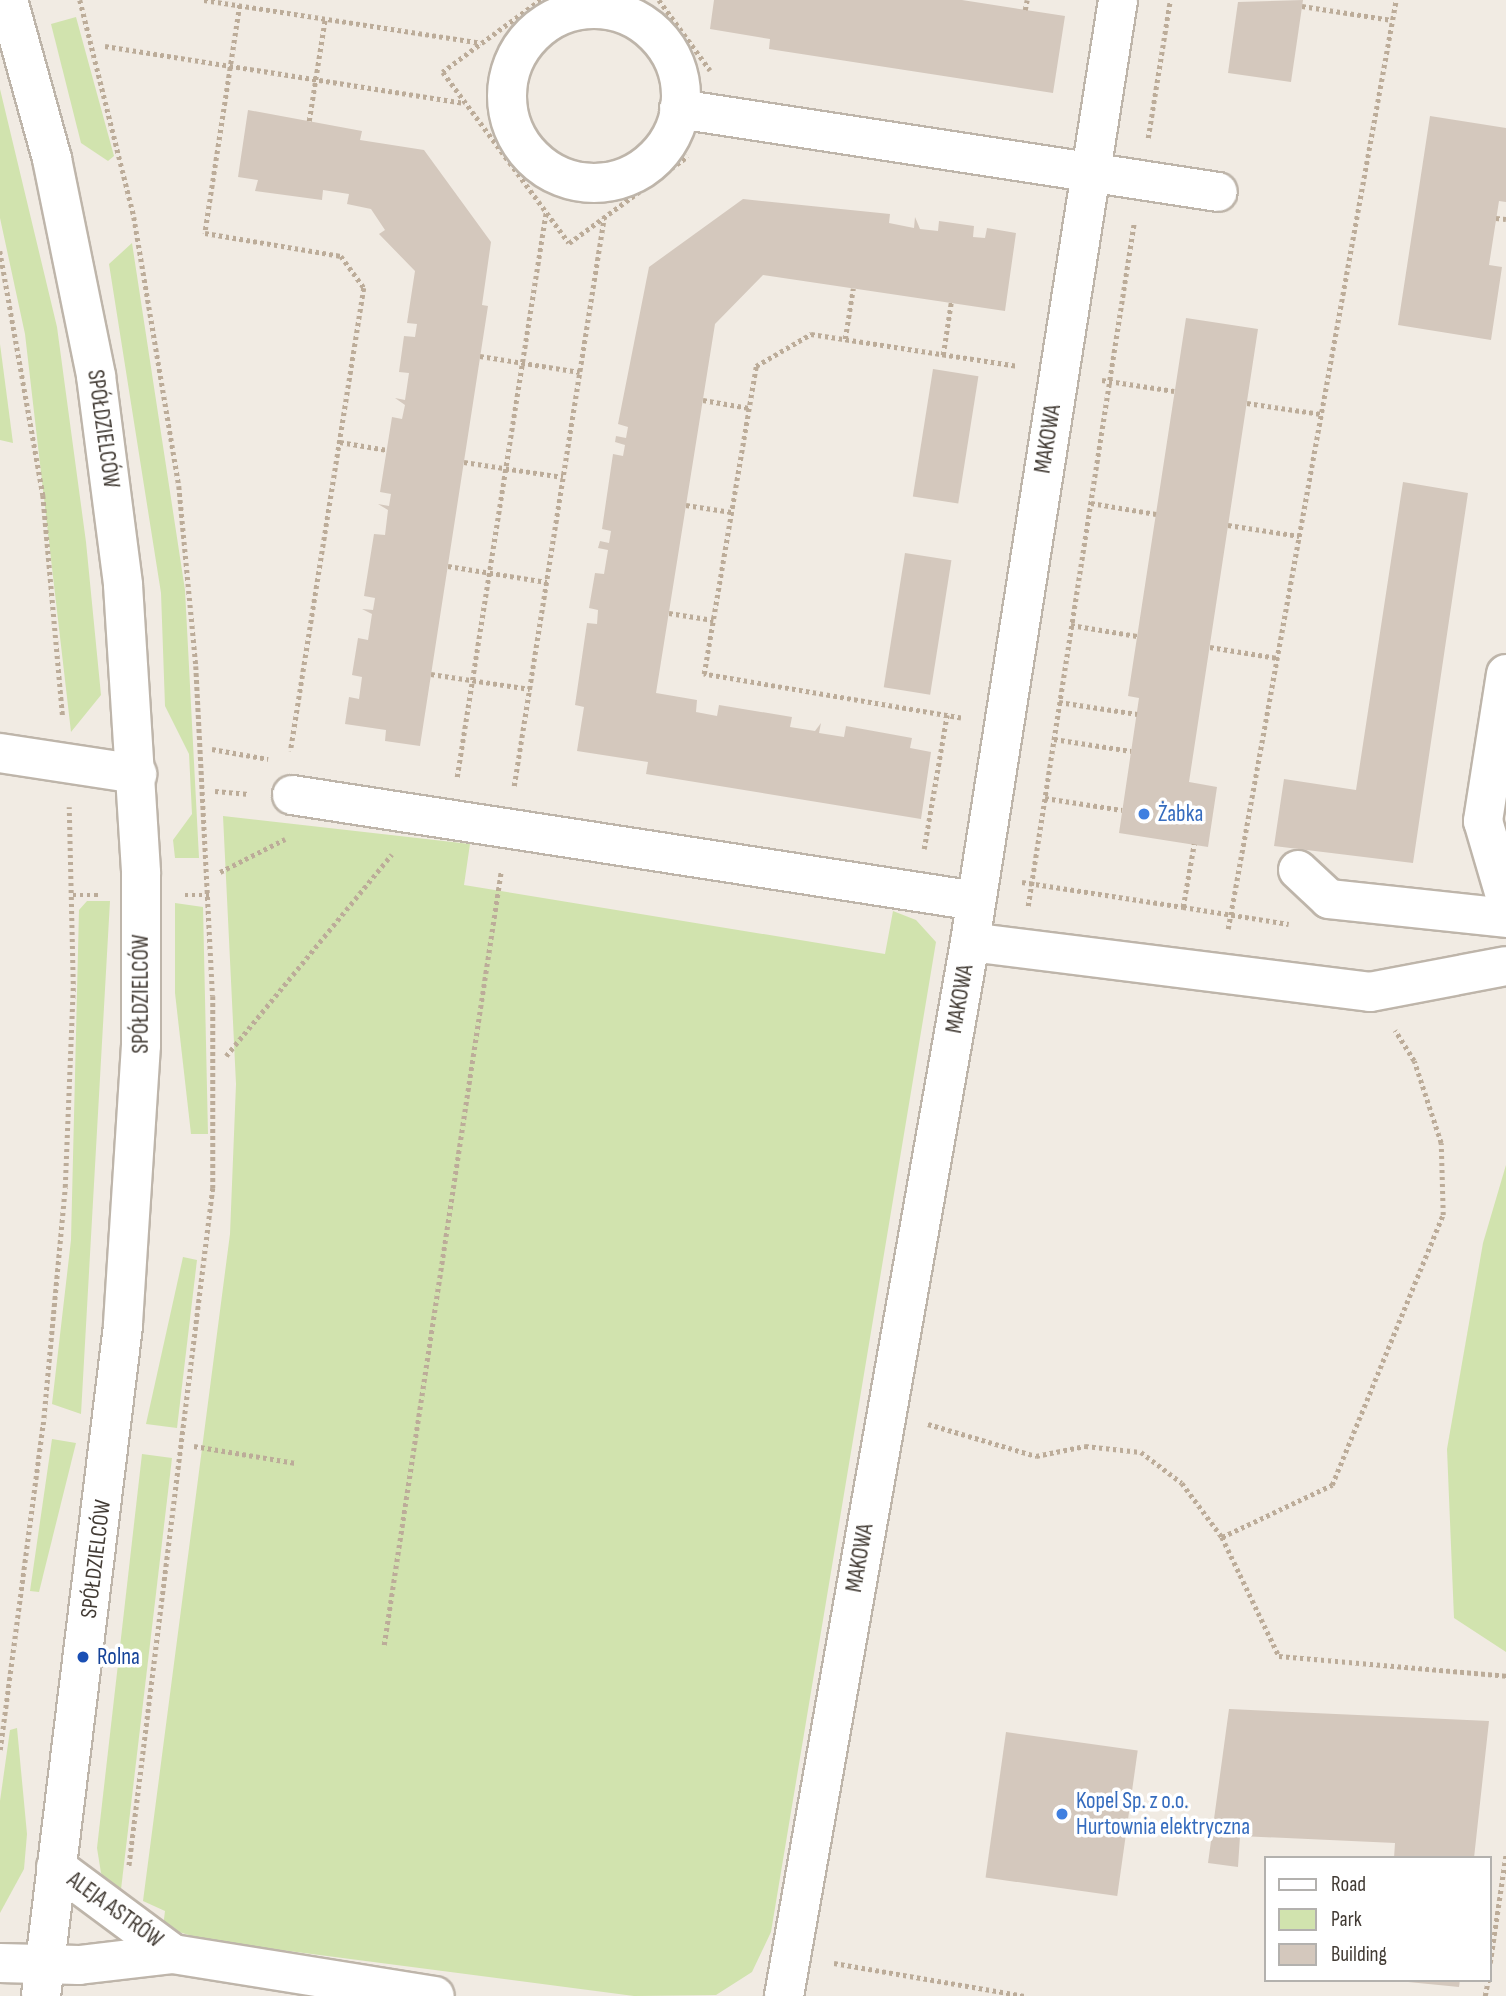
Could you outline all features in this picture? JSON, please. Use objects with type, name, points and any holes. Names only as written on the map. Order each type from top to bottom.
[{"type":"street","name":"SPÓŁDZIELCÓW","points":[[8,0],[52,159],[96,376],[123,585],[137,774],[141,1045],[134,1184],[111,1434],[43,1979]]},
{"type":"street","name":"MAKOWA","points":[[784,1996],[789,1955],[970,942],[1118,0]]},
{"type":"street","points":[[599,9],[640,22],[657,36],[678,74],[679,109],[670,138],[641,169],[600,183],[578,181],[548,169],[524,148],[513,129],[508,86],[513,65],[538,29],[577,10],[599,9]]},
{"type":"street","points":[[679,109],[1218,192]]},
{"type":"street","points":[[1506,674],[1483,821],[1506,899]]},
{"type":"street","points":[[0,753],[137,774]]},
{"type":"street","points":[[286,773],[451,819],[917,892],[978,888]]},
{"type":"street","points":[[1298,870],[1329,899],[1506,918]]},
{"type":"street","points":[[970,942],[1219,976],[1370,992],[1506,966]]},
{"type":"street","name":"ALEJA ASTRÓW","points":[[56,1867],[173,1954]]},
{"type":"street","name":"ALEJA ASTRÓW","points":[[43,1979],[173,1954],[426,1995]]},
{"type":"street","points":[[0,1963],[43,1979]]},
{"type":"street","name":"ALEJA ASTRÓW","points":[[271,1996],[426,1995]]},
{"type":"path","points":[[204,0],[482,44]]},
{"type":"path","points":[[541,0],[443,72],[569,243],[743,115],[659,0]]},
{"type":"path","points":[[1025,10],[1027,0]]},
{"type":"path","points":[[1022,948],[1170,0]]},
{"type":"path","points":[[1219,976],[1396,0]]},
{"type":"path","points":[[212,749],[286,773],[364,288],[341,256],[205,233],[240,5]]},
{"type":"path","points":[[1302,6],[1392,20]]},
{"type":"path","points":[[309,121],[325,19]]},
{"type":"path","points":[[105,46],[466,103]]},
{"type":"path","points":[[451,819],[546,212]]},
{"type":"path","points":[[384,1646],[604,218]]},
{"type":"path","points":[[1496,218],[1506,219]]},
{"type":"path","points":[[0,251],[43,495],[66,764],[73,984],[65,1187],[43,1425],[0,1750]]},
{"type":"path","points":[[845,339],[853,289]]},
{"type":"path","points":[[943,355],[951,303]]},
{"type":"path","points":[[1004,725],[704,674],[756,366],[811,334],[1174,391]]},
{"type":"path","points":[[480,356],[580,372]]},
{"type":"path","points":[[703,400],[749,408]]},
{"type":"path","points":[[1247,402],[1321,414]]},
{"type":"path","points":[[340,442],[387,450]]},
{"type":"path","points":[[464,462],[563,477]]},
{"type":"path","points":[[1091,503],[1156,514]]},
{"type":"path","points":[[686,505],[731,512]]},
{"type":"path","points":[[1228,525],[1298,536]]},
{"type":"path","points":[[448,566],[547,582]]},
{"type":"path","points":[[669,613],[713,620]]},
{"type":"path","points":[[1071,625],[1137,636]]},
{"type":"path","points":[[1210,647],[1277,658]]},
{"type":"path","points":[[431,674],[530,689]]},
{"type":"path","points":[[1059,702],[1136,714]]},
{"type":"path","points":[[917,892],[947,715]]},
{"type":"path","points":[[1054,739],[1131,751]]},
{"type":"path","points":[[1045,798],[1122,810]]},
{"type":"path","points":[[978,888],[1031,884],[1183,907],[1194,844]]},
{"type":"path","points":[[226,1056],[395,849]]},
{"type":"path","points":[[220,872],[258,853]]},
{"type":"path","points":[[1222,1537],[1332,1485],[1443,1215],[1441,1143],[1414,1061],[1370,992]]},
{"type":"path","points":[[885,1415],[987,1437],[1036,1456],[1085,1446],[1141,1452],[1182,1483],[1222,1537],[1279,1656],[1506,1676]]},
{"type":"path","points":[[194,1447],[296,1463]]},
{"type":"path","points":[[1492,1949],[1506,1853]]},
{"type":"path","points":[[789,1955],[1026,1996]]},
{"type":"green space","points":[[76,17],[114,156],[108,161],[81,143],[51,24]]},
{"type":"green space","points":[[0,89],[57,327],[86,542],[101,695],[71,732],[25,334],[0,218]]},
{"type":"green space","points":[[132,243],[185,590],[199,858],[175,858],[173,840],[192,814],[189,754],[165,706],[161,593],[109,264]]},
{"type":"green space","points":[[0,344],[13,443],[0,440]]},
{"type":"green space","points":[[223,816],[470,844],[464,885],[885,954],[893,911],[916,920],[936,942],[771,1932],[752,1972],[716,1995],[634,1996],[205,1940],[163,1927],[165,1911],[143,1901],[230,1234],[236,1084]]},
{"type":"green space","points":[[87,901],[110,901],[81,1414],[52,1404],[71,1240],[79,910]]},
{"type":"green space","points":[[175,903],[203,907],[208,1134],[191,1134],[175,993]]},
{"type":"green space","points":[[1506,1165],[1506,1652],[1454,1618],[1447,1449],[1483,1243]]},
{"type":"green space","points":[[183,1257],[197,1260],[177,1428],[146,1424]]},
{"type":"green space","points":[[52,1439],[76,1443],[39,1592],[30,1591]]},
{"type":"green space","points":[[142,1454],[172,1458],[120,1898],[101,1873],[97,1848]]},
{"type":"green space","points":[[17,1728],[27,1834],[24,1869],[0,1913],[0,1801],[10,1730]]},
{"type":"building","points":[[714,0],[962,0],[1065,16],[1053,93],[769,49],[770,39],[710,29]]},
{"type":"building","points":[[1303,0],[1291,82],[1228,73],[1238,2]]},
{"type":"building","points":[[248,110],[362,131],[360,140],[424,150],[491,242],[482,305],[488,306],[420,746],[385,741],[386,730],[345,724],[349,697],[359,699],[362,677],[352,675],[358,638],[368,640],[372,614],[362,609],[373,610],[375,598],[364,596],[374,534],[385,535],[388,510],[378,504],[389,506],[391,494],[380,492],[392,417],[402,419],[405,405],[395,398],[405,400],[409,373],[399,372],[404,336],[415,337],[417,324],[407,323],[415,271],[379,234],[385,230],[371,209],[347,204],[349,194],[323,190],[322,200],[255,191],[258,180],[238,177]]},
{"type":"building","points":[[1430,116],[1506,128],[1506,202],[1499,201],[1489,265],[1502,267],[1491,340],[1398,325]]},
{"type":"building","points":[[743,199],[890,214],[889,223],[914,228],[915,217],[920,229],[938,231],[939,221],[974,226],[973,237],[985,238],[987,228],[1016,233],[1005,311],[763,275],[715,324],[656,693],[697,700],[696,712],[717,716],[719,705],[792,717],[790,727],[815,731],[821,723],[819,733],[844,737],[846,726],[912,738],[910,748],[931,752],[921,819],[646,774],[648,762],[577,751],[584,707],[575,705],[587,623],[597,624],[598,610],[589,608],[595,573],[604,574],[608,550],[598,548],[600,541],[609,543],[611,531],[602,529],[613,454],[623,456],[625,445],[615,442],[616,436],[626,438],[628,427],[618,424],[649,267]]},
{"type":"building","points":[[1186,318],[1258,329],[1189,782],[1217,787],[1208,847],[1119,833],[1139,698],[1128,696]]},
{"type":"building","points":[[933,369],[978,376],[958,504],[913,496]]},
{"type":"building","points":[[1403,482],[1468,493],[1413,863],[1274,846],[1284,779],[1356,790]]},
{"type":"building","points":[[905,553],[951,560],[930,695],[884,687]]},
{"type":"building","points":[[1229,1709],[1489,1721],[1474,1856],[1394,1856],[1395,1843],[1240,1836],[1238,1867],[1208,1863]]},
{"type":"building","name":"Kopel Sp. z o.o. Hurtownia elektryczna","points":[[1006,1732],[1138,1751],[1117,1896],[986,1878]]},
{"type":"building","points":[[1408,1982],[1460,1982],[1459,1987]]},
{"type":"place","name":"Żabka","points":[[1144,814]]},
{"type":"place","name":"Rolna","points":[[83,1657]]},
{"type":"place","name":"Kopel Sp. z o.o. Hurtownia elektryczna","points":[[1062,1814]]}]
